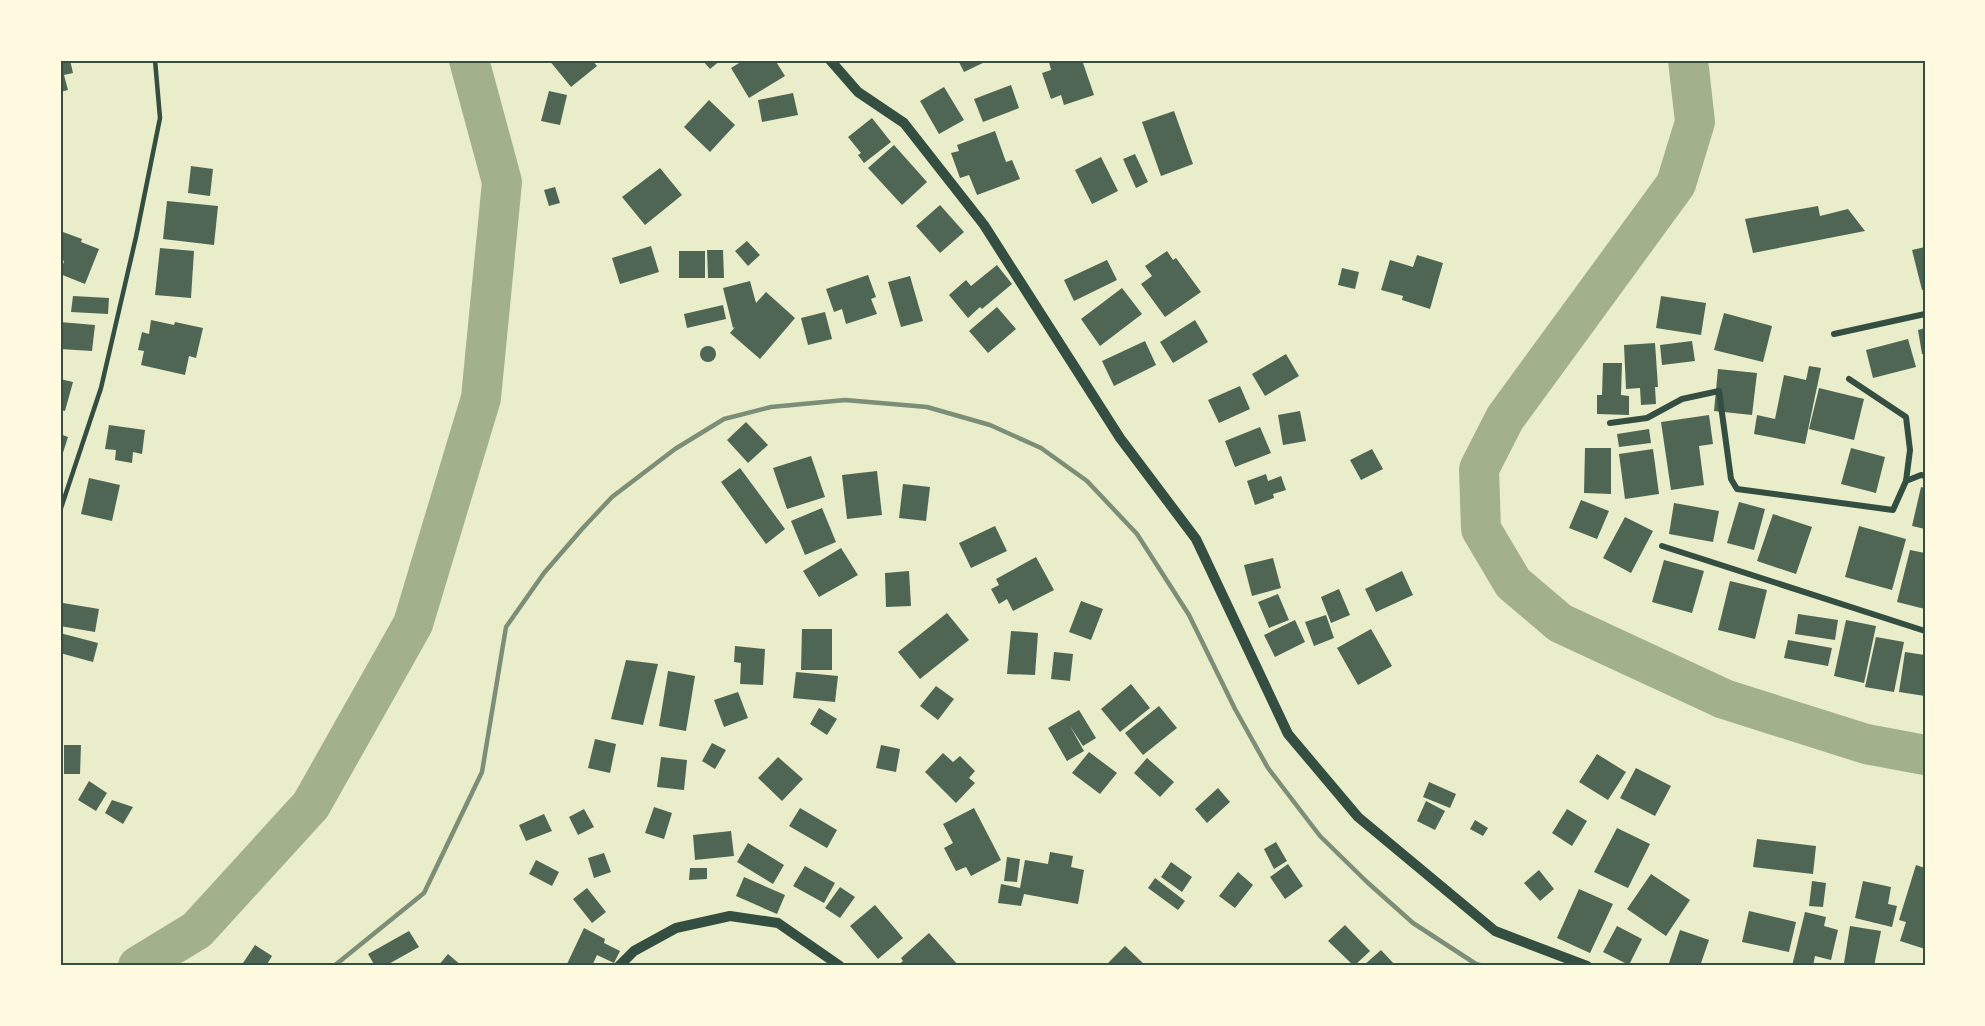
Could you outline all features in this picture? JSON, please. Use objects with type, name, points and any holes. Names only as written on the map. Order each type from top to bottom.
[{"type":"street","points":[[830,60],[858,92],[904,123],[984,225],[1120,438],[1196,539],[1288,735],[1358,817],[1495,931],[1587,966]]},
{"type":"street","points":[[1834,334],[1925,314]]},
{"type":"street","points":[[1610,423],[1647,418],[1682,399],[1719,391],[1731,479],[1737,489],[1893,510],[1906,481],[1910,450],[1906,417],[1849,379]]},
{"type":"street","points":[[1906,481],[1921,475],[1925,476]]},
{"type":"street","points":[[1662,546],[1925,631]]},
{"type":"street","points":[[619,966],[634,951],[676,927],[730,916],[778,923],[840,966]]},
{"type":"lane","points":[[60,511],[101,388],[136,237],[160,118],[155,60]]},
{"type":"building","points":[[60,60],[70,60],[73,73],[64,75],[68,90],[60,92]]},
{"type":"building","points":[[549,60],[592,60],[597,66],[571,87]]},
{"type":"building","points":[[702,60],[721,60],[710,69]]},
{"type":"building","points":[[744,60],[775,60],[785,76],[749,98],[731,68]]},
{"type":"building","points":[[958,60],[989,60],[964,72]]},
{"type":"building","points":[[1082,60],[1094,95],[1064,105],[1061,95],[1051,99],[1042,73],[1051,70],[1049,62]]},
{"type":"building","points":[[1011,85],[1019,108],[983,122],[974,99]]},
{"type":"building","points":[[944,87],[964,120],[939,134],[920,101]]},
{"type":"building","points":[[549,91],[567,95],[560,125],[541,121]]},
{"type":"building","points":[[793,93],[798,115],[762,122],[758,100]]},
{"type":"building","points":[[709,100],[735,125],[710,152],[684,127]]},
{"type":"building","points":[[1174,111],[1193,164],[1161,176],[1142,122]]},
{"type":"building","points":[[872,118],[891,142],[864,163],[858,155],[861,153],[848,137]]},
{"type":"building","points":[[995,131],[1006,162],[1012,160],[1020,179],[977,195],[969,175],[960,178],[951,153],[959,151],[957,145]]},
{"type":"building","points":[[894,145],[927,182],[902,205],[868,168]]},
{"type":"building","points":[[1135,154],[1148,182],[1136,188],[1123,159]]},
{"type":"building","points":[[1101,157],[1118,191],[1092,204],[1075,170]]},
{"type":"building","points":[[191,166],[213,169],[210,196],[188,193]]},
{"type":"building","points":[[660,168],[682,195],[645,225],[622,197]]},
{"type":"building","points":[[555,187],[560,203],[549,206],[544,190]]},
{"type":"building","points":[[167,201],[218,206],[214,245],[163,239]]},
{"type":"building","points":[[940,205],[964,232],[940,253],[916,226]]},
{"type":"building","points":[[1818,206],[1820,216],[1848,209],[1865,231],[1753,253],[1745,219]]},
{"type":"building","points":[[63,232],[99,249],[85,284],[60,274],[64,261],[60,259],[60,239]]},
{"type":"building","points":[[747,241],[760,255],[748,266],[735,251]]},
{"type":"building","points":[[651,246],[659,272],[620,284],[612,258]]},
{"type":"building","points":[[1925,247],[1925,290],[1922,290],[1912,250]]},
{"type":"building","points":[[160,248],[194,251],[191,298],[155,295]]},
{"type":"building","points":[[707,250],[723,250],[724,278],[708,278]]},
{"type":"building","points":[[679,251],[705,251],[705,278],[679,278]]},
{"type":"building","points":[[1167,251],[1173,260],[1176,258],[1201,292],[1165,317],[1141,284],[1152,276],[1145,266]]},
{"type":"building","points":[[1417,255],[1443,263],[1430,309],[1402,300],[1403,296],[1381,290],[1390,260],[1413,267]]},
{"type":"building","points":[[1107,260],[1117,280],[1074,301],[1064,280]]},
{"type":"building","points":[[997,265],[1012,284],[968,318],[949,295],[966,280],[971,286]]},
{"type":"building","points":[[1342,268],[1359,272],[1355,289],[1338,285]]},
{"type":"building","points":[[868,275],[876,297],[871,299],[877,314],[846,324],[842,309],[834,312],[826,289]]},
{"type":"building","points":[[910,276],[923,321],[901,327],[888,282]]},
{"type":"building","points":[[750,281],[756,303],[766,292],[795,318],[760,359],[730,333],[735,327],[733,328],[723,288]]},
{"type":"building","points":[[1122,288],[1142,314],[1100,346],[1081,319]]},
{"type":"building","points":[[73,296],[109,298],[108,314],[71,312]]},
{"type":"building","points":[[1661,296],[1706,303],[1701,335],[1656,328]]},
{"type":"building","points":[[723,305],[726,319],[687,328],[684,314]]},
{"type":"building","points":[[997,307],[1016,329],[988,353],[969,331]]},
{"type":"building","points":[[825,312],[832,339],[808,345],[801,318]]},
{"type":"building","points":[[1724,313],[1772,326],[1763,362],[1714,350]]},
{"type":"building","points":[[151,320],[203,328],[196,358],[189,356],[185,375],[141,365],[144,351],[138,350],[142,332],[149,334]]},
{"type":"building","points":[[1195,320],[1208,342],[1173,363],[1160,342]]},
{"type":"building","points":[[60,322],[95,325],[92,351],[60,349]]},
{"type":"building","points":[[1925,328],[1925,354],[1922,354],[1918,330]]},
{"type":"building","points":[[1908,339],[1916,367],[1873,378],[1866,350]]},
{"type":"building","points":[[1145,341],[1156,365],[1114,386],[1102,361]]},
{"type":"building","points":[[1692,341],[1695,361],[1662,365],[1660,345]]},
{"type":"building","points":[[1655,343],[1658,387],[1655,387],[1656,404],[1641,405],[1640,388],[1626,389],[1624,345]]},
{"type":"building","points":[[708,346],[716,354],[708,362],[700,354]]},
{"type":"building","points":[[1286,354],[1299,376],[1265,396],[1252,374]]},
{"type":"building","points":[[1603,363],[1622,363],[1621,395],[1629,396],[1629,415],[1597,414],[1597,395],[1602,395]]},
{"type":"building","points":[[1809,366],[1821,368],[1805,444],[1754,434],[1757,415],[1775,419],[1784,375],[1806,380]]},
{"type":"building","points":[[1718,369],[1757,373],[1752,415],[1714,411]]},
{"type":"building","points":[[60,379],[73,382],[65,411],[60,410]]},
{"type":"building","points":[[1240,386],[1250,409],[1219,423],[1208,400]]},
{"type":"building","points":[[1819,388],[1864,399],[1854,440],[1809,429]]},
{"type":"building","points":[[1300,411],[1306,441],[1283,445],[1278,415]]},
{"type":"building","points":[[1709,415],[1713,444],[1699,446],[1704,485],[1671,490],[1661,422]]},
{"type":"building","points":[[746,422],[768,445],[748,463],[727,440]]},
{"type":"building","points":[[109,425],[145,430],[142,454],[133,452],[132,463],[115,460],[116,450],[105,449]]},
{"type":"building","points":[[1260,427],[1271,453],[1235,467],[1225,441]]},
{"type":"building","points":[[1649,429],[1651,443],[1619,447],[1617,434]]},
{"type":"building","points":[[60,434],[68,437],[62,456],[60,455]]},
{"type":"building","points":[[1585,448],[1611,448],[1611,494],[1584,493]]},
{"type":"building","points":[[1851,448],[1885,457],[1876,493],[1841,484]]},
{"type":"building","points":[[1372,449],[1383,469],[1361,480],[1350,460]]},
{"type":"building","points":[[1653,449],[1659,494],[1625,499],[1619,454]]},
{"type":"building","points":[[811,456],[825,497],[787,509],[773,468]]},
{"type":"building","points":[[740,468],[785,529],[766,544],[721,482]]},
{"type":"building","points":[[877,471],[882,515],[847,519],[842,475]]},
{"type":"building","points":[[1266,474],[1268,481],[1281,476],[1286,490],[1273,494],[1274,498],[1255,505],[1247,481]]},
{"type":"building","points":[[89,478],[120,485],[112,521],[81,514]]},
{"type":"building","points":[[903,484],[930,487],[926,521],[899,518]]},
{"type":"building","points":[[1921,487],[1925,488],[1925,529],[1912,526]]},
{"type":"building","points":[[1581,500],[1609,511],[1597,539],[1569,528]]},
{"type":"building","points":[[1739,502],[1765,509],[1754,550],[1727,543]]},
{"type":"building","points":[[1674,503],[1719,511],[1713,542],[1669,534]]},
{"type":"building","points":[[822,508],[836,542],[805,555],[791,521]]},
{"type":"building","points":[[1773,514],[1812,527],[1796,574],[1757,561]]},
{"type":"building","points":[[1625,517],[1653,531],[1631,573],[1603,558]]},
{"type":"building","points":[[995,526],[1007,551],[971,568],[959,543]]},
{"type":"building","points":[[1859,526],[1906,539],[1892,590],[1845,577]]},
{"type":"building","points":[[841,548],[858,575],[819,597],[803,571]]},
{"type":"building","points":[[1910,550],[1925,553],[1925,609],[1897,602]]},
{"type":"building","points":[[1036,557],[1054,590],[1013,611],[1007,599],[999,604],[991,589],[999,585],[996,579]]},
{"type":"building","points":[[1273,558],[1281,588],[1252,596],[1244,565]]},
{"type":"building","points":[[1664,560],[1704,571],[1692,613],[1652,602]]},
{"type":"building","points":[[909,571],[911,606],[886,607],[885,573]]},
{"type":"building","points":[[1402,571],[1413,595],[1376,612],[1365,589]]},
{"type":"building","points":[[1730,581],[1767,590],[1755,639],[1718,630]]},
{"type":"building","points":[[1339,589],[1350,615],[1331,623],[1321,597]]},
{"type":"building","points":[[1278,594],[1289,620],[1269,628],[1258,602]]},
{"type":"building","points":[[1081,601],[1103,609],[1091,640],[1069,632]]},
{"type":"building","points":[[63,603],[99,609],[95,632],[60,626]]},
{"type":"building","points":[[947,613],[969,640],[920,679],[898,652]]},
{"type":"building","points":[[1798,614],[1838,620],[1835,640],[1795,634]]},
{"type":"building","points":[[1326,615],[1334,638],[1314,646],[1305,622]]},
{"type":"building","points":[[1295,620],[1305,642],[1275,657],[1264,635]]},
{"type":"building","points":[[1846,620],[1876,626],[1864,683],[1834,676]]},
{"type":"building","points":[[802,629],[832,629],[832,670],[801,670]]},
{"type":"building","points":[[1371,629],[1392,666],[1358,685],[1337,648]]},
{"type":"building","points":[[1011,631],[1038,633],[1035,675],[1007,674]]},
{"type":"building","points":[[60,633],[98,643],[93,662],[60,653]]},
{"type":"building","points":[[1876,637],[1904,642],[1894,692],[1865,687]]},
{"type":"building","points":[[1788,640],[1832,648],[1828,666],[1784,658]]},
{"type":"building","points":[[735,646],[765,649],[763,685],[740,684],[741,663],[734,662]]},
{"type":"building","points":[[1054,652],[1073,654],[1070,681],[1051,679]]},
{"type":"building","points":[[1905,652],[1925,655],[1925,696],[1899,692]]},
{"type":"building","points":[[626,660],[658,664],[643,725],[611,719]]},
{"type":"building","points":[[668,671],[695,676],[686,731],[659,726]]},
{"type":"building","points":[[796,672],[838,676],[835,702],[793,698]]},
{"type":"building","points":[[1131,684],[1150,708],[1120,732],[1101,709]]},
{"type":"building","points":[[936,686],[954,699],[938,720],[920,706]]},
{"type":"building","points":[[738,692],[748,718],[724,727],[714,700]]},
{"type":"building","points":[[1159,706],[1177,728],[1143,755],[1125,733]]},
{"type":"building","points":[[819,708],[837,719],[827,735],[810,724]]},
{"type":"building","points":[[1079,710],[1096,738],[1083,746],[1070,726],[1084,751],[1067,761],[1048,728]]},
{"type":"building","points":[[595,739],[616,744],[610,773],[588,768]]},
{"type":"building","points":[[712,743],[726,750],[715,769],[702,761]]},
{"type":"building","points":[[64,745],[81,745],[80,774],[64,774]]},
{"type":"building","points":[[881,745],[900,749],[896,772],[876,768]]},
{"type":"building","points":[[1089,752],[1117,773],[1100,794],[1072,773]]},
{"type":"building","points":[[943,753],[953,762],[960,756],[975,771],[969,778],[975,783],[956,803],[925,772]]},
{"type":"building","points":[[1597,754],[1626,772],[1608,800],[1579,782]]},
{"type":"building","points":[[661,757],[687,760],[684,790],[657,787]]},
{"type":"building","points":[[778,757],[803,779],[782,801],[758,778]]},
{"type":"building","points":[[1147,758],[1174,782],[1160,797],[1134,773]]},
{"type":"building","points":[[1636,768],[1671,786],[1655,816],[1620,798]]},
{"type":"building","points":[[89,781],[107,793],[96,811],[78,800]]},
{"type":"building","points":[[1429,782],[1456,794],[1450,808],[1423,797]]},
{"type":"building","points":[[1218,788],[1230,802],[1207,823],[1195,809]]},
{"type":"building","points":[[112,800],[133,807],[123,824],[105,813]]},
{"type":"building","points":[[1426,801],[1445,811],[1435,830],[1417,821]]},
{"type":"building","points":[[654,807],[672,813],[664,839],[645,833]]},
{"type":"building","points":[[800,808],[837,830],[827,848],[789,826]]},
{"type":"building","points":[[974,808],[1001,860],[971,876],[966,867],[956,871],[944,848],[953,843],[943,824]]},
{"type":"building","points":[[584,809],[594,827],[578,835],[569,817]]},
{"type":"building","points":[[1567,809],[1587,821],[1572,846],[1552,833]]},
{"type":"building","points":[[544,814],[552,831],[526,841],[519,825]]},
{"type":"building","points":[[1475,820],[1488,828],[1483,836],[1470,829]]},
{"type":"building","points":[[1617,828],[1650,844],[1628,888],[1594,872]]},
{"type":"building","points":[[731,831],[734,856],[695,860],[693,835]]},
{"type":"building","points":[[1757,839],[1816,846],[1813,874],[1753,867]]},
{"type":"building","points":[[1276,842],[1287,861],[1274,869],[1264,849]]},
{"type":"building","points":[[748,843],[784,865],[773,884],[737,862]]},
{"type":"building","points":[[1050,852],[1073,856],[1071,867],[1084,870],[1078,904],[1024,894],[1021,906],[998,903],[1001,884],[1020,888],[1025,860],[1048,864]]},
{"type":"building","points":[[604,853],[611,872],[594,878],[588,858]]},
{"type":"building","points":[[1007,857],[1020,859],[1017,882],[1004,881]]},
{"type":"building","points":[[536,860],[559,872],[552,886],[529,874]]},
{"type":"building","points":[[1171,862],[1192,877],[1182,892],[1161,877]]},
{"type":"building","points":[[1288,864],[1303,886],[1285,899],[1270,877]]},
{"type":"building","points":[[1916,865],[1925,868],[1925,949],[1900,941],[1906,922],[1899,920]]},
{"type":"building","points":[[805,866],[835,883],[824,903],[793,886]]},
{"type":"building","points":[[690,868],[707,868],[707,879],[689,880]]},
{"type":"building","points":[[1539,870],[1554,889],[1540,901],[1524,883]]},
{"type":"building","points":[[1238,872],[1253,885],[1235,908],[1219,896]]},
{"type":"building","points":[[1651,874],[1690,900],[1666,936],[1627,909]]},
{"type":"building","points":[[744,877],[785,895],[777,914],[736,896]]},
{"type":"building","points":[[1155,878],[1185,901],[1178,910],[1148,888]]},
{"type":"building","points":[[1812,881],[1826,883],[1823,907],[1809,906]]},
{"type":"building","points":[[1863,881],[1891,887],[1888,904],[1897,906],[1892,927],[1855,918]]},
{"type":"building","points":[[840,887],[855,897],[840,918],[825,908]]},
{"type":"building","points":[[587,888],[606,912],[592,923],[573,899]]},
{"type":"building","points":[[1579,889],[1613,904],[1590,953],[1557,938]]},
{"type":"building","points":[[875,905],[903,938],[878,959],[850,926]]},
{"type":"building","points":[[1749,911],[1796,922],[1789,952],[1742,942]]},
{"type":"building","points":[[1805,912],[1826,917],[1824,926],[1838,930],[1831,960],[1815,956],[1813,966],[1792,966]]},
{"type":"building","points":[[1345,925],[1370,951],[1354,966],[1328,941]]},
{"type":"building","points":[[1617,926],[1642,939],[1629,965],[1603,952]]},
{"type":"building","points":[[1850,926],[1881,931],[1874,966],[1844,963]]},
{"type":"building","points":[[584,928],[605,939],[604,943],[620,951],[614,963],[597,955],[592,966],[567,964]]},
{"type":"building","points":[[1680,930],[1709,940],[1700,966],[1668,966]]},
{"type":"building","points":[[409,931],[419,947],[385,966],[375,966],[368,954]]},
{"type":"building","points":[[929,933],[959,966],[897,966],[903,961],[901,958]]},
{"type":"building","points":[[255,945],[272,956],[266,966],[241,966]]},
{"type":"building","points":[[1125,946],[1146,966],[1109,966],[1107,964]]},
{"type":"building","points":[[1381,950],[1396,966],[1363,966]]},
{"type":"building","points":[[448,954],[462,966],[438,966]]},
{"type":"waterway","points":[[138,966],[197,930],[311,805],[413,624],[481,398],[502,182],[469,60]]},
{"type":"waterway","points":[[1688,60],[1695,122],[1676,184],[1505,418],[1479,469],[1481,529],[1513,583],[1560,623],[1724,699],[1866,744],[1925,755]]},
{"type":"railway","points":[[334,966],[424,893],[482,772],[506,627],[544,573],[582,529],[612,497],[675,449],[724,419],[771,407],[845,400],[927,407],[990,425],[1041,448],[1087,481],[1137,534],[1189,615],[1235,709],[1268,768],[1320,836],[1413,923],[1476,964],[1483,966]]}]
